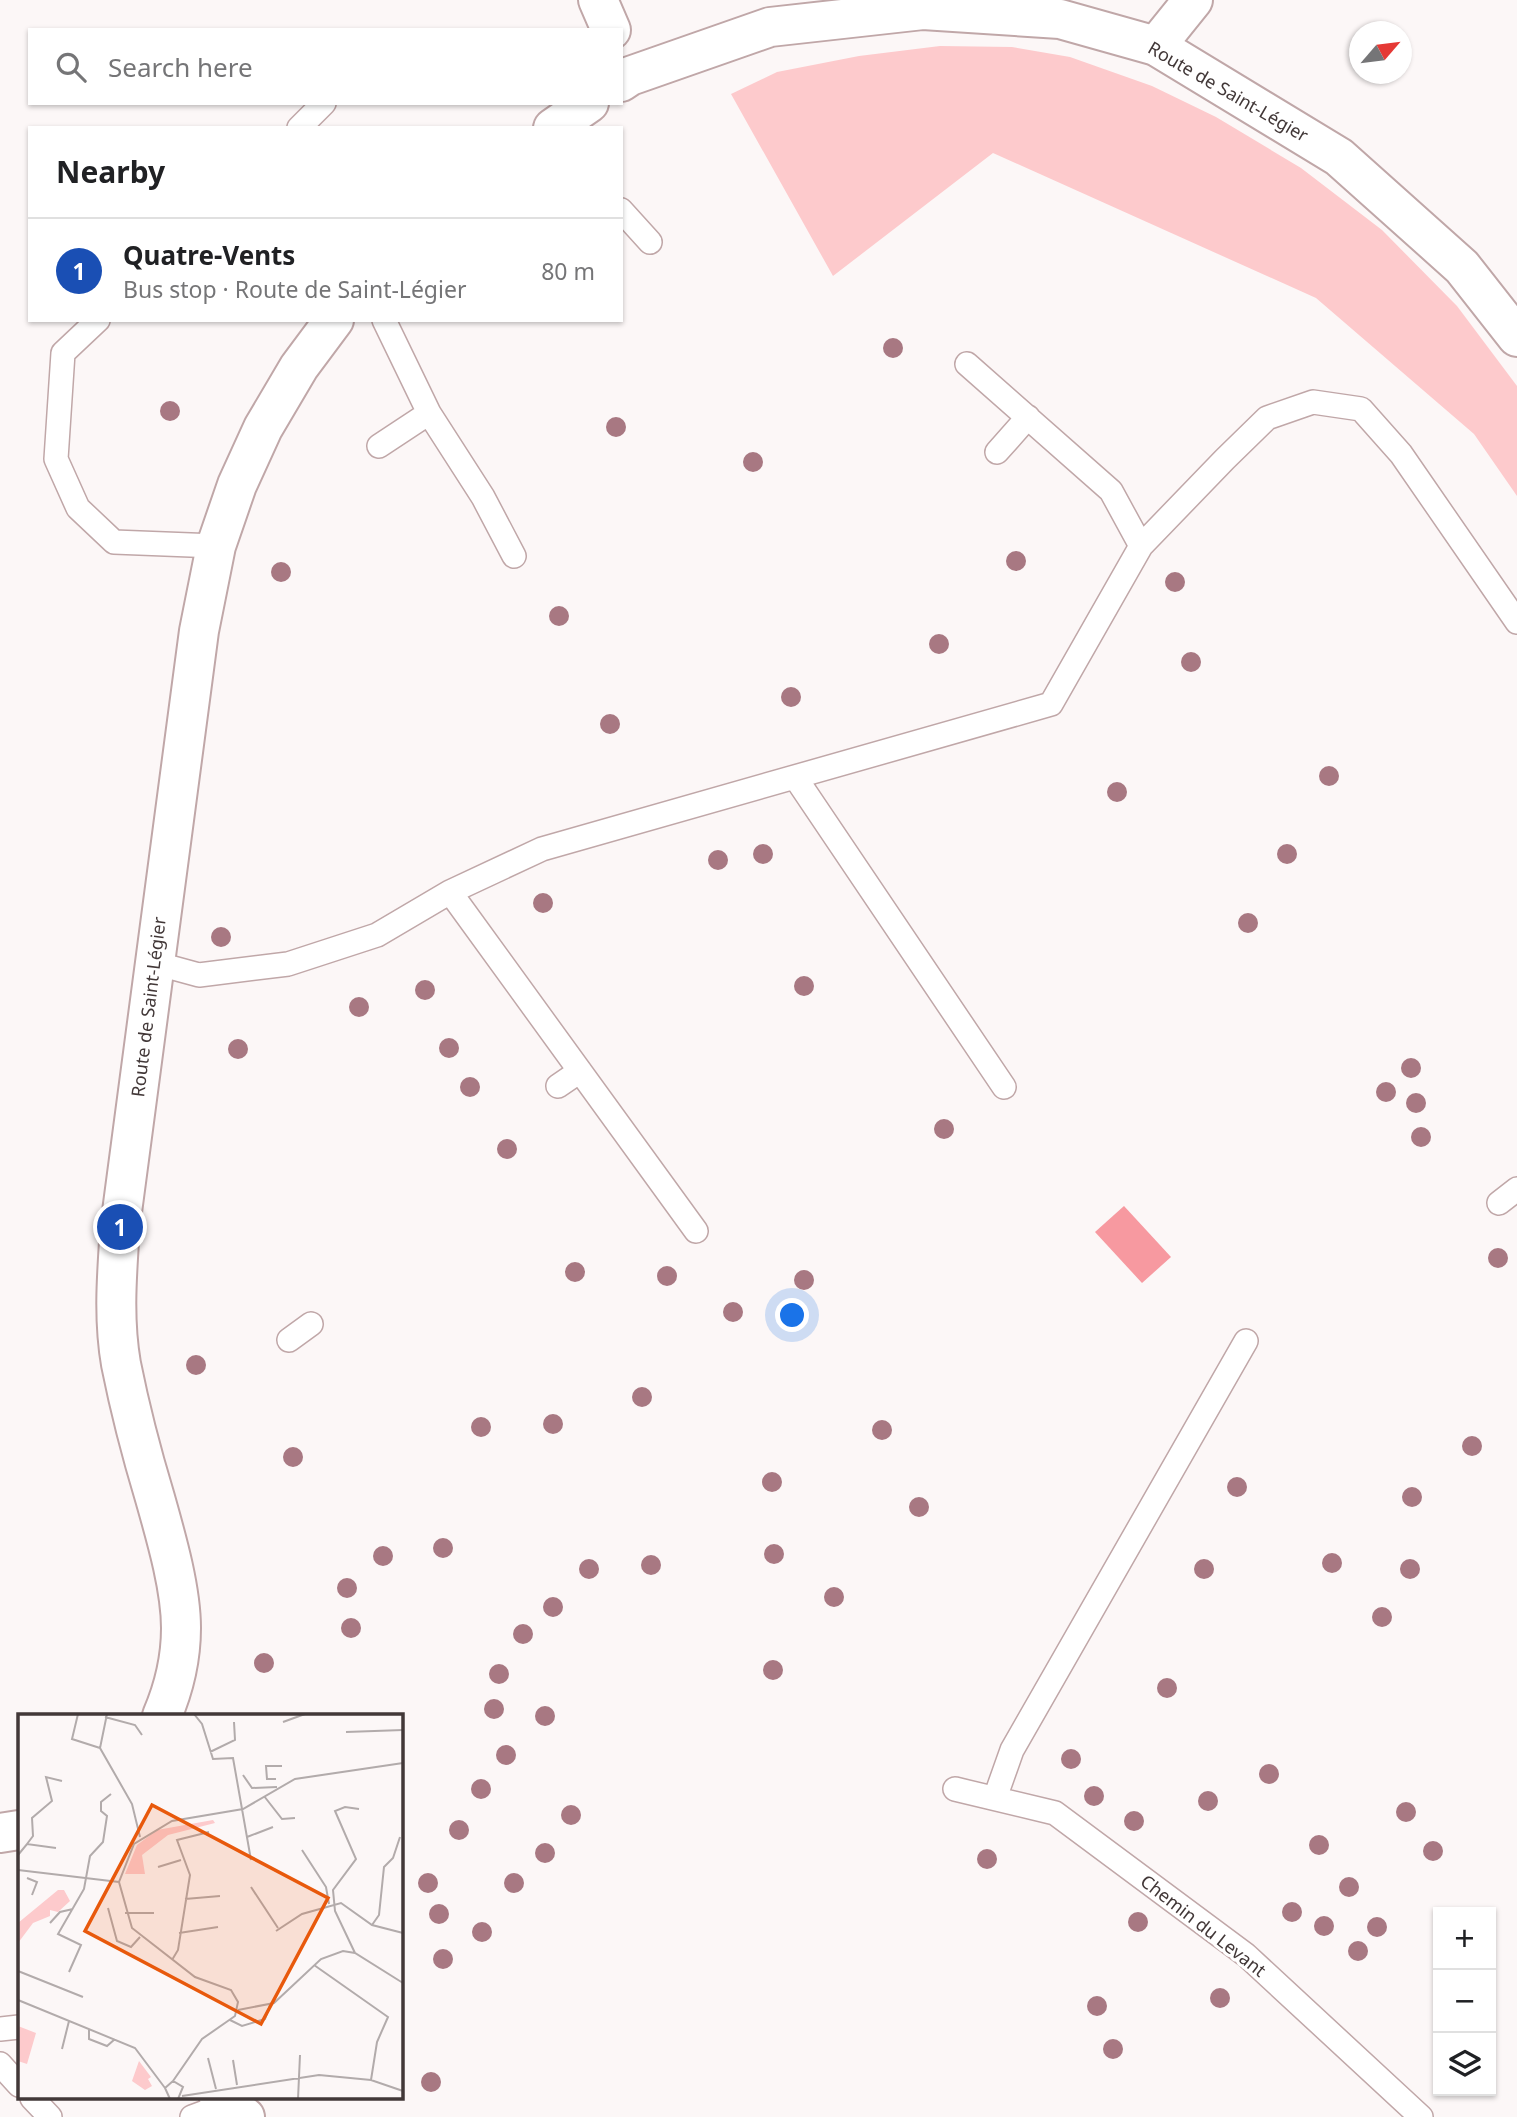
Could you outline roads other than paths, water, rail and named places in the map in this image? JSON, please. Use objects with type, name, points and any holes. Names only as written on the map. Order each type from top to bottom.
[{"type":"main road","points":[[598,0],[610,28]]},
{"type":"main road","points":[[1156,46],[1193,0]]},
{"type":"main road","name":"Route de Saint-Légier","points":[[624,71],[770,27],[923,10],[1060,19],[1156,46],[1339,158],[1462,267],[1517,337]]},
{"type":"main road","points":[[556,126],[586,105]]},
{"type":"main road","name":"Route de Saint-Légier","points":[[164,1714],[172,1693],[177,1667],[180,1611],[167,1540],[126,1387],[120,1352],[115,1306],[121,1227],[199,631],[216,546],[237,485],[263,428],[299,367],[333,322]]},
{"type":"lane","points":[[301,126],[322,105]]},
{"type":"lane","points":[[623,212],[650,242]]},
{"type":"lane","points":[[96,322],[63,353],[56,459],[78,508],[114,542],[216,546]]},
{"type":"lane","points":[[385,322],[429,413],[483,497],[514,556]]},
{"type":"lane","points":[[967,364],[1111,491],[1141,546]]},
{"type":"lane","points":[[155,963],[199,975],[288,964],[376,935],[450,892],[542,849],[1051,704],[1141,546],[1267,418],[1313,402],[1360,410],[1432,486],[1517,622]]},
{"type":"lane","points":[[379,446],[429,413]]},
{"type":"lane","points":[[997,452],[1028,417]]},
{"type":"lane","points":[[794,777],[891,937],[1004,1087]]},
{"type":"lane","points":[[450,892],[696,1231]]},
{"type":"lane","points":[[558,1086],[580,1071]]},
{"type":"lane","points":[[289,1340],[311,1324]]},
{"type":"lane","points":[[995,1798],[1012,1750],[1246,1341]]},
{"type":"lane","name":"Chemin du Levant","points":[[955,1789],[1055,1813],[1245,1955],[1421,2117]]},
{"type":"lane","points":[[0,2029],[18,2027]]},
{"type":"lane","points":[[0,2064],[18,2083]]},
{"type":"lane","points":[[34,2100],[50,2117]]},
{"type":"place","name":"Quatre-Vents","points":[[120,1227]]}]
